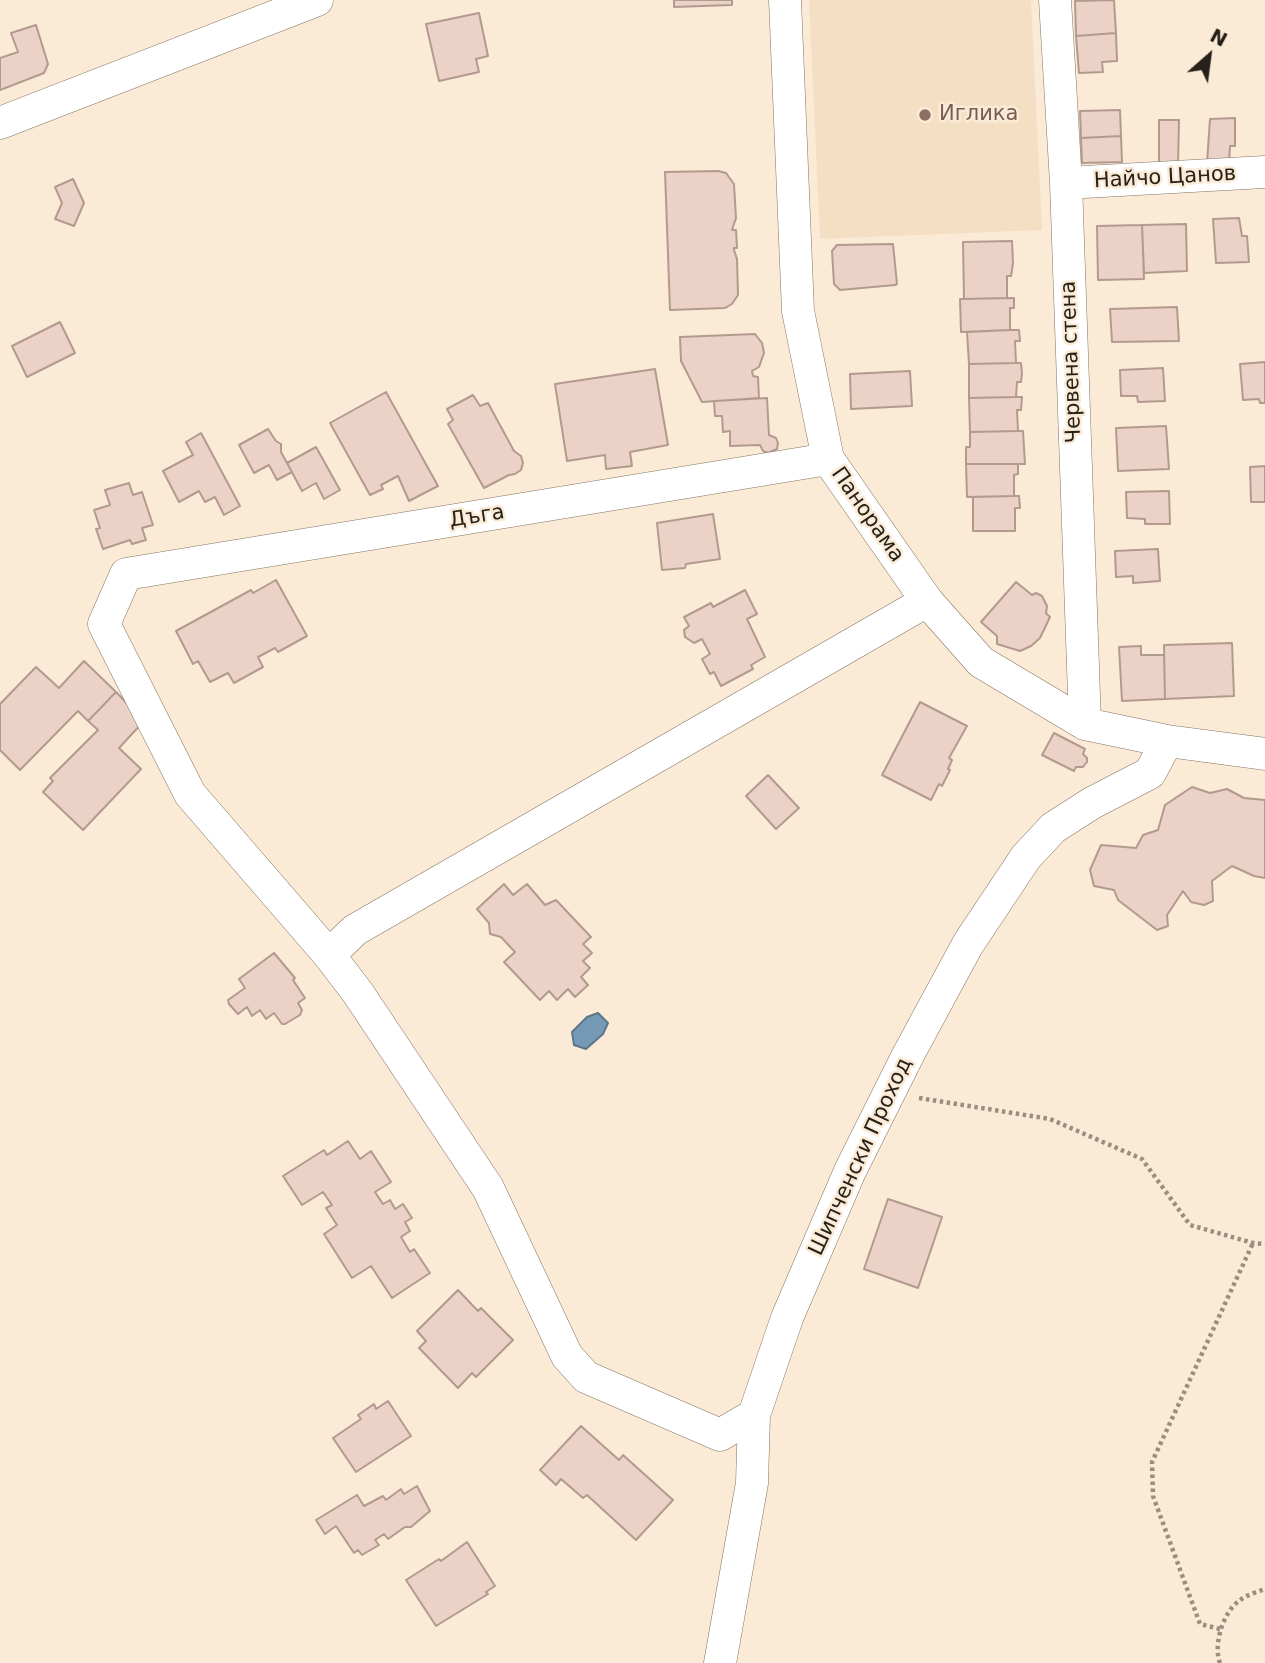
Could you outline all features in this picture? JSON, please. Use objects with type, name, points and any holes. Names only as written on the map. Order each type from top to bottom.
[{"type":"street","points":[[0,123],[317,0]]},
{"type":"street","name":"Панорама","points":[[785,0],[798,311],[828,459],[927,601],[981,662],[1085,723],[1167,741],[1265,754]]},
{"type":"street","name":"Червена стена","points":[[1055,0],[1066,183],[1085,723]]},
{"type":"street","name":"Найчо Цанов","points":[[1066,183],[1265,172]]},
{"type":"street","name":"Дъга","points":[[329,955],[190,794],[104,624],[126,574],[828,459]]},
{"type":"street","points":[[754,1415],[720,1435],[586,1377],[568,1356],[488,1188],[358,993],[329,955],[355,930],[927,601]]},
{"type":"street","name":"Шипченски Проход","points":[[720,1663],[752,1483],[754,1415],[787,1318],[850,1171],[968,944],[1026,858],[1053,828],[1092,803],[1150,774],[1167,741]]},
{"type":"path","points":[[890,1094],[1050,1119],[1142,1159],[1190,1225],[1252,1243],[1265,1244]]},
{"type":"path","points":[[1220,1629],[1200,1624],[1153,1496],[1152,1462],[1252,1243]]},
{"type":"path","points":[[1220,1663],[1217,1657],[1220,1629],[1237,1601],[1265,1589]]},
{"type":"shaded area","name":"Иглика","points":[[809,0],[1031,0],[1042,230],[820,239]]},
{"type":"water","points":[[598,1013],[608,1023],[603,1034],[586,1049],[574,1045],[572,1032],[587,1017]]},
{"type":"building","points":[[674,0],[732,0],[732,5],[674,7]]},
{"type":"building","points":[[1114,0],[1116,33],[1076,36],[1075,1]]},
{"type":"building","points":[[479,13],[488,56],[476,59],[479,72],[439,81],[426,24]]},
{"type":"building","points":[[36,25],[48,64],[44,73],[0,90],[0,58],[18,52],[11,33]]},
{"type":"building","points":[[1116,33],[1117,61],[1102,62],[1103,72],[1079,73],[1076,36]]},
{"type":"building","points":[[1120,110],[1121,136],[1081,138],[1080,111]]},
{"type":"building","points":[[1235,118],[1235,146],[1230,146],[1229,163],[1207,163],[1210,119]]},
{"type":"building","points":[[1159,120],[1179,120],[1178,165],[1159,165]]},
{"type":"building","points":[[1121,136],[1122,162],[1082,163],[1081,138]]},
{"type":"building","points":[[665,172],[726,173],[734,184],[736,218],[732,230],[736,230],[737,248],[734,250],[737,259],[738,295],[732,304],[725,308],[670,310]]},
{"type":"building","points":[[73,179],[84,203],[74,226],[55,219],[62,203],[55,187]]},
{"type":"building","points":[[1239,218],[1242,236],[1247,236],[1249,262],[1216,263],[1213,219]]},
{"type":"building","points":[[1186,224],[1187,271],[1144,273],[1142,225]]},
{"type":"building","points":[[1142,225],[1144,279],[1098,280],[1097,226]]},
{"type":"building","points":[[1012,241],[1013,263],[1011,276],[1007,276],[1007,298],[964,299],[963,242]]},
{"type":"building","points":[[893,244],[897,284],[840,290],[834,284],[832,251],[837,245]]},
{"type":"building","points":[[1014,298],[1014,308],[1010,308],[1010,330],[961,332],[960,299]]},
{"type":"building","points":[[1177,307],[1179,341],[1112,342],[1110,309]]},
{"type":"building","points":[[60,322],[75,353],[27,377],[12,346]]},
{"type":"building","points":[[1019,330],[1020,341],[1015,341],[1016,363],[969,364],[967,332]]},
{"type":"building","points":[[755,334],[762,343],[764,353],[759,367],[752,371],[753,376],[758,377],[759,398],[702,402],[681,361],[680,337]]},
{"type":"building","points":[[1265,362],[1265,403],[1260,403],[1259,399],[1243,400],[1240,364]]},
{"type":"building","points":[[1021,363],[1021,382],[1017,382],[1016,397],[969,398],[969,364]]},
{"type":"building","points":[[1163,368],[1165,401],[1138,402],[1137,396],[1121,396],[1120,370]]},
{"type":"building","points":[[655,369],[668,445],[630,452],[632,466],[606,469],[605,455],[567,461],[555,384]]},
{"type":"building","points":[[910,371],[912,406],[851,409],[850,374]]},
{"type":"building","points":[[386,392],[438,486],[409,501],[398,476],[381,485],[383,489],[370,495],[330,423]]},
{"type":"building","points":[[473,395],[480,406],[488,403],[523,463],[521,470],[515,474],[484,488],[448,424],[453,420],[447,409]]},
{"type":"building","points":[[1022,397],[1021,410],[1017,410],[1018,431],[970,432],[969,398]]},
{"type":"building","points":[[767,398],[769,435],[776,438],[777,449],[768,453],[763,451],[760,445],[730,446],[730,431],[723,432],[722,416],[715,416],[714,401]]},
{"type":"building","points":[[1166,426],[1169,469],[1118,471],[1116,428]]},
{"type":"building","points":[[268,429],[281,444],[281,452],[292,472],[277,480],[269,465],[254,473],[239,445]]},
{"type":"building","points":[[1023,431],[1025,464],[966,464],[966,447],[970,447],[970,432]]},
{"type":"building","points":[[201,433],[240,506],[224,515],[215,497],[205,502],[199,491],[179,502],[163,471],[193,455],[186,442]]},
{"type":"building","points":[[316,447],[340,490],[324,499],[316,483],[302,491],[287,463]]},
{"type":"building","points":[[966,464],[1018,464],[1018,474],[1014,475],[1014,496],[967,497]]},
{"type":"building","points":[[1265,466],[1265,502],[1251,502],[1250,467]]},
{"type":"building","points":[[129,483],[133,495],[142,492],[153,525],[142,528],[146,540],[132,544],[130,540],[103,549],[96,529],[100,528],[94,510],[110,505],[105,490]]},
{"type":"building","points":[[1169,491],[1170,524],[1145,524],[1145,519],[1127,518],[1126,492]]},
{"type":"building","points":[[1019,496],[1020,508],[1015,508],[1015,531],[973,531],[973,497]]},
{"type":"building","points":[[713,514],[720,559],[686,564],[685,568],[662,570],[657,523]]},
{"type":"building","points":[[1158,549],[1160,581],[1133,583],[1133,576],[1116,577],[1115,551]]},
{"type":"building","points":[[276,580],[307,636],[278,652],[275,648],[258,657],[263,667],[234,683],[228,673],[210,682],[198,661],[193,664],[176,631],[251,590],[253,593]]},
{"type":"building","points":[[1016,582],[1032,595],[1036,593],[1042,596],[1047,606],[1046,613],[1050,617],[1040,638],[1020,651],[997,644],[997,636],[981,622]]},
{"type":"building","points":[[745,590],[757,614],[747,619],[765,657],[751,665],[753,669],[721,686],[714,672],[710,674],[702,659],[710,654],[702,639],[694,643],[685,637],[684,630],[689,626],[684,617],[711,603],[713,607]]},
{"type":"building","points":[[1232,643],[1234,696],[1165,699],[1164,645]]},
{"type":"building","points":[[1141,646],[1141,655],[1164,655],[1165,699],[1122,701],[1119,647]]},
{"type":"building","points":[[84,661],[116,692],[88,721],[78,711],[20,770],[0,750],[0,704],[36,667],[59,688]]},
{"type":"building","points":[[116,692],[144,721],[119,748],[141,769],[83,830],[43,792],[53,781],[50,778],[98,730],[88,721]]},
{"type":"building","points":[[920,702],[967,726],[949,758],[952,760],[948,769],[950,770],[931,800],[882,775]]},
{"type":"building","points":[[1054,733],[1085,749],[1083,754],[1087,762],[1083,767],[1076,767],[1074,771],[1042,755]]},
{"type":"building","points":[[768,775],[799,808],[776,829],[746,796]]},
{"type":"building","points":[[1192,787],[1210,793],[1227,789],[1244,798],[1265,800],[1265,878],[1232,866],[1212,881],[1213,901],[1204,905],[1191,902],[1183,891],[1167,915],[1168,926],[1157,930],[1118,900],[1114,890],[1094,886],[1090,870],[1101,845],[1136,848],[1143,835],[1158,830],[1165,805]]},
{"type":"building","points":[[504,884],[513,895],[527,884],[545,905],[556,900],[591,937],[583,944],[592,953],[583,961],[590,968],[581,977],[588,985],[575,997],[568,989],[557,1000],[549,991],[540,1000],[504,962],[515,952],[501,937],[490,934],[489,923],[477,909]]},
{"type":"building","points":[[274,953],[295,978],[293,980],[305,998],[298,1003],[302,1010],[300,1015],[285,1024],[282,1024],[274,1013],[266,1019],[260,1010],[252,1016],[247,1007],[238,1014],[228,1000],[245,988],[239,979]]},
{"type":"building","points":[[348,1141],[360,1159],[371,1151],[391,1182],[375,1192],[383,1204],[390,1200],[395,1209],[403,1204],[412,1218],[405,1222],[410,1231],[401,1237],[410,1252],[414,1249],[430,1273],[392,1298],[371,1266],[352,1278],[324,1234],[337,1225],[326,1208],[332,1205],[323,1192],[302,1205],[283,1176],[324,1150],[327,1155]]},
{"type":"building","points":[[888,1199],[942,1217],[918,1288],[864,1269]]},
{"type":"building","points":[[458,1290],[478,1311],[481,1308],[513,1340],[476,1377],[472,1373],[458,1388],[419,1348],[426,1341],[417,1331]]},
{"type":"building","points":[[388,1401],[411,1436],[356,1472],[333,1438],[361,1419],[358,1415],[374,1404],[376,1409]]},
{"type":"building","points":[[581,1426],[619,1460],[623,1455],[673,1500],[636,1540],[587,1495],[583,1498],[561,1479],[556,1485],[540,1470]]},
{"type":"building","points":[[417,1486],[430,1511],[411,1527],[405,1527],[388,1539],[384,1534],[375,1540],[379,1545],[362,1555],[358,1550],[354,1553],[336,1526],[325,1534],[316,1520],[357,1495],[364,1506],[383,1496],[386,1500],[401,1489],[404,1494]]},
{"type":"building","points":[[467,1542],[495,1586],[486,1592],[488,1594],[436,1626],[406,1580],[439,1559],[441,1561]]},
{"type":"place","name":"Иглика","points":[[925,115]]}]
